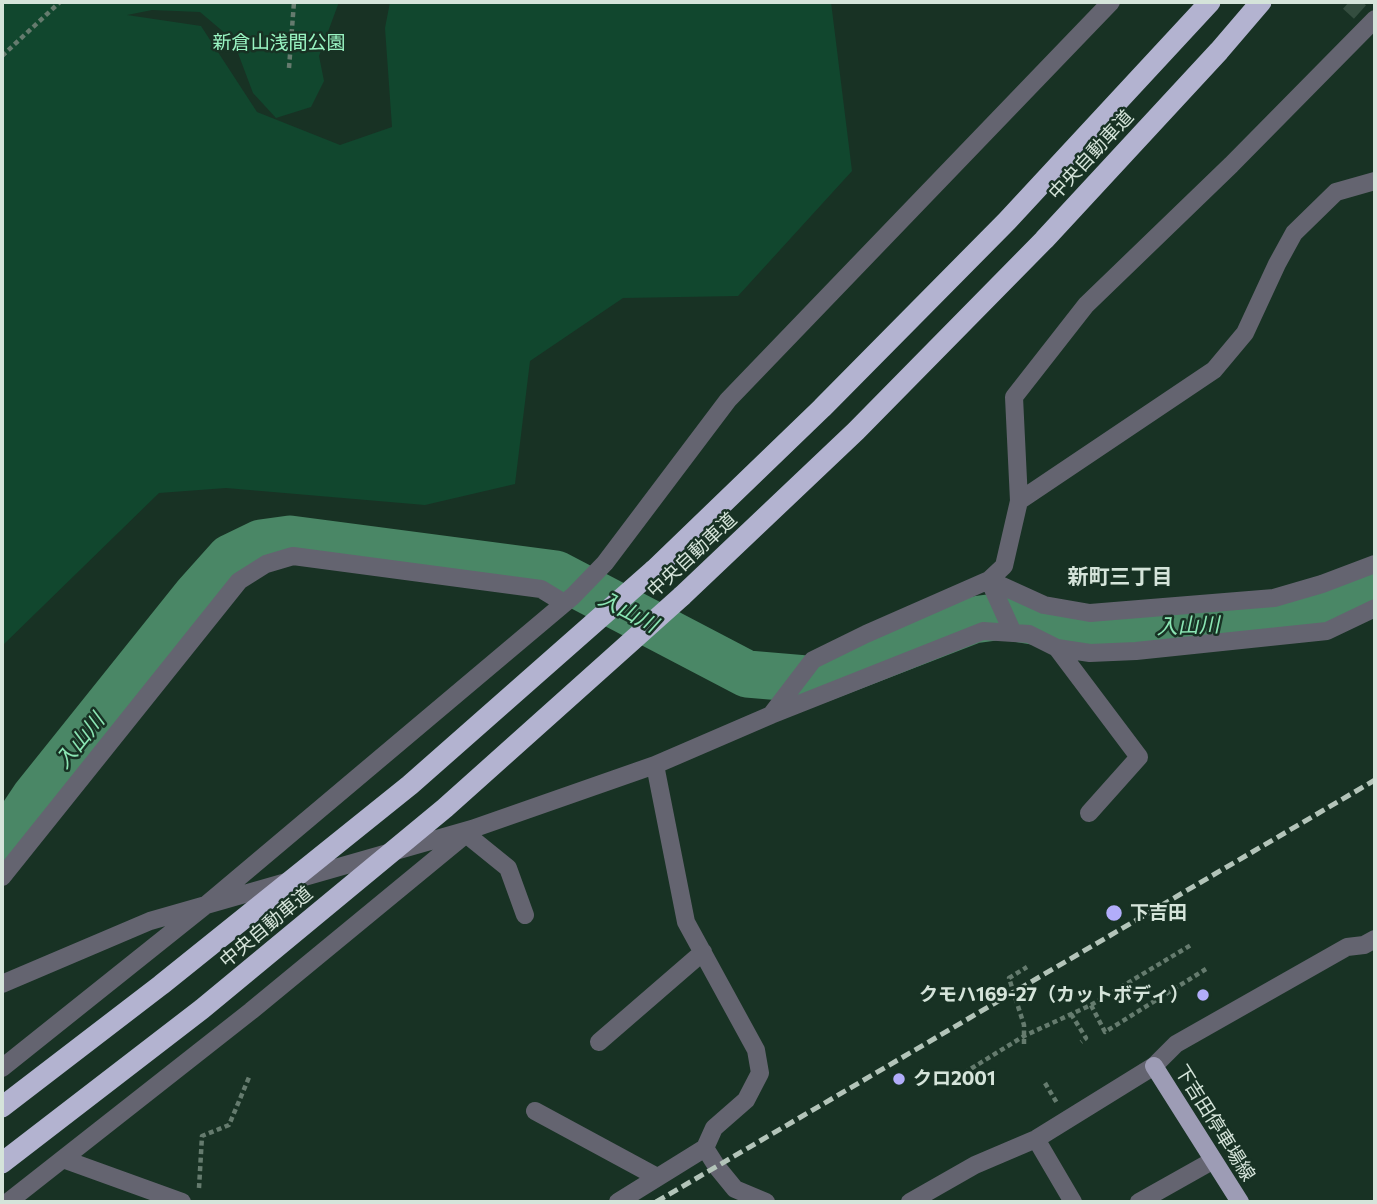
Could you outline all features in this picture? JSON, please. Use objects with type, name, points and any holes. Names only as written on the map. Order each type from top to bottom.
[{"type":"highway","name":"中央自動車道","points":[[2,1107],[161,985],[410,785],[654,570],[822,408],[1007,221],[1210,2]]},
{"type":"highway","name":"中央自動車道","points":[[2,1163],[202,1009],[444,808],[682,596],[875,412],[1044,240],[1261,2]]},
{"type":"main road","name":"下吉田停車場線","points":[[1154,1066],[1240,1202]]},
{"type":"street","points":[[2,1068],[206,905],[568,600],[605,563],[728,400],[1111,2]]},
{"type":"street","points":[[1219,51],[1268,2]]},
{"type":"street","points":[[775,709],[813,660],[989,580],[1004,566],[1019,501],[1014,397],[1086,305],[1231,164],[1370,17]]},
{"type":"street","points":[[1019,501],[1214,370],[1245,333],[1294,233],[1336,191],[1375,181]]},
{"type":"street","points":[[2,877],[239,581],[266,564],[293,556],[541,589],[568,600]]},
{"type":"street","points":[[989,580],[1044,605],[1090,613],[1274,598],[1375,564]]},
{"type":"street","points":[[989,580],[1012,630]]},
{"type":"street","points":[[2,985],[150,921],[469,832],[655,765],[775,709],[983,631],[1012,630],[1029,634],[1057,648],[1090,653],[1136,651],[1327,631],[1375,608]]},
{"type":"street","points":[[1057,648],[1139,757],[1089,813]]},
{"type":"street","points":[[618,1202],[705,1148],[714,1128],[746,1100],[760,1073],[756,1050],[686,922],[674,850],[655,765]]},
{"type":"street","points":[[469,832],[508,868],[526,915]]},
{"type":"street","points":[[9,1202],[251,1011],[469,832]]},
{"type":"street","points":[[909,1202],[975,1165],[1036,1139],[1154,1066],[1176,1044],[1347,947],[1372,947]]},
{"type":"street","points":[[599,1042],[703,952]]},
{"type":"street","points":[[535,1111],[657,1177]]},
{"type":"street","points":[[1036,1139],[1073,1202]]},
{"type":"street","points":[[705,1148],[735,1189],[766,1202]]},
{"type":"street","points":[[63,1159],[182,1202]]},
{"type":"street","points":[[1139,1202],[1212,1161]]},
{"type":"path","points":[[2,56],[60,2]]},
{"type":"path","points":[[289,68],[294,2]]},
{"type":"path","points":[[964,1073],[1024,1036],[1091,1005],[1191,945]]},
{"type":"path","points":[[1024,1044],[1024,1025],[1009,978],[1027,967]]},
{"type":"path","points":[[1091,1005],[1105,1032],[1206,970]]},
{"type":"path","points":[[1072,1014],[1086,1038],[1081,1042]]},
{"type":"path","points":[[198,1189],[202,1136],[229,1125],[250,1075]]},
{"type":"green space","name":"新倉山浅間公園","points":[[2,2],[339,2],[319,56],[324,81],[311,107],[276,118],[253,93],[233,40],[200,12],[152,10],[127,15],[201,26],[257,112],[340,145],[392,127],[385,28],[390,2],[831,2],[852,171],[738,296],[623,298],[530,361],[515,484],[425,505],[226,488],[159,493],[2,646]]},
{"type":"waterway","name":"入山川","points":[[2,846],[35,797],[196,596],[230,558],[261,543],[290,539],[556,574],[747,674],[818,680],[973,620],[1003,616],[1088,630],[1233,624],[1327,612],[1375,587]]},
{"type":"tunnel","points":[[1349,2],[1360,12]]},
{"type":"railway","points":[[656,1202],[1375,780]]},
{"type":"place","name":"下吉田","points":[[1114,913]]},
{"type":"place","name":"クモハ169-27（カットボディ）","points":[[1203,995]]},
{"type":"place","name":"クロ2001","points":[[899,1079]]},
{"type":"district","name":"新町三丁目","points":[[1120,577]]}]
